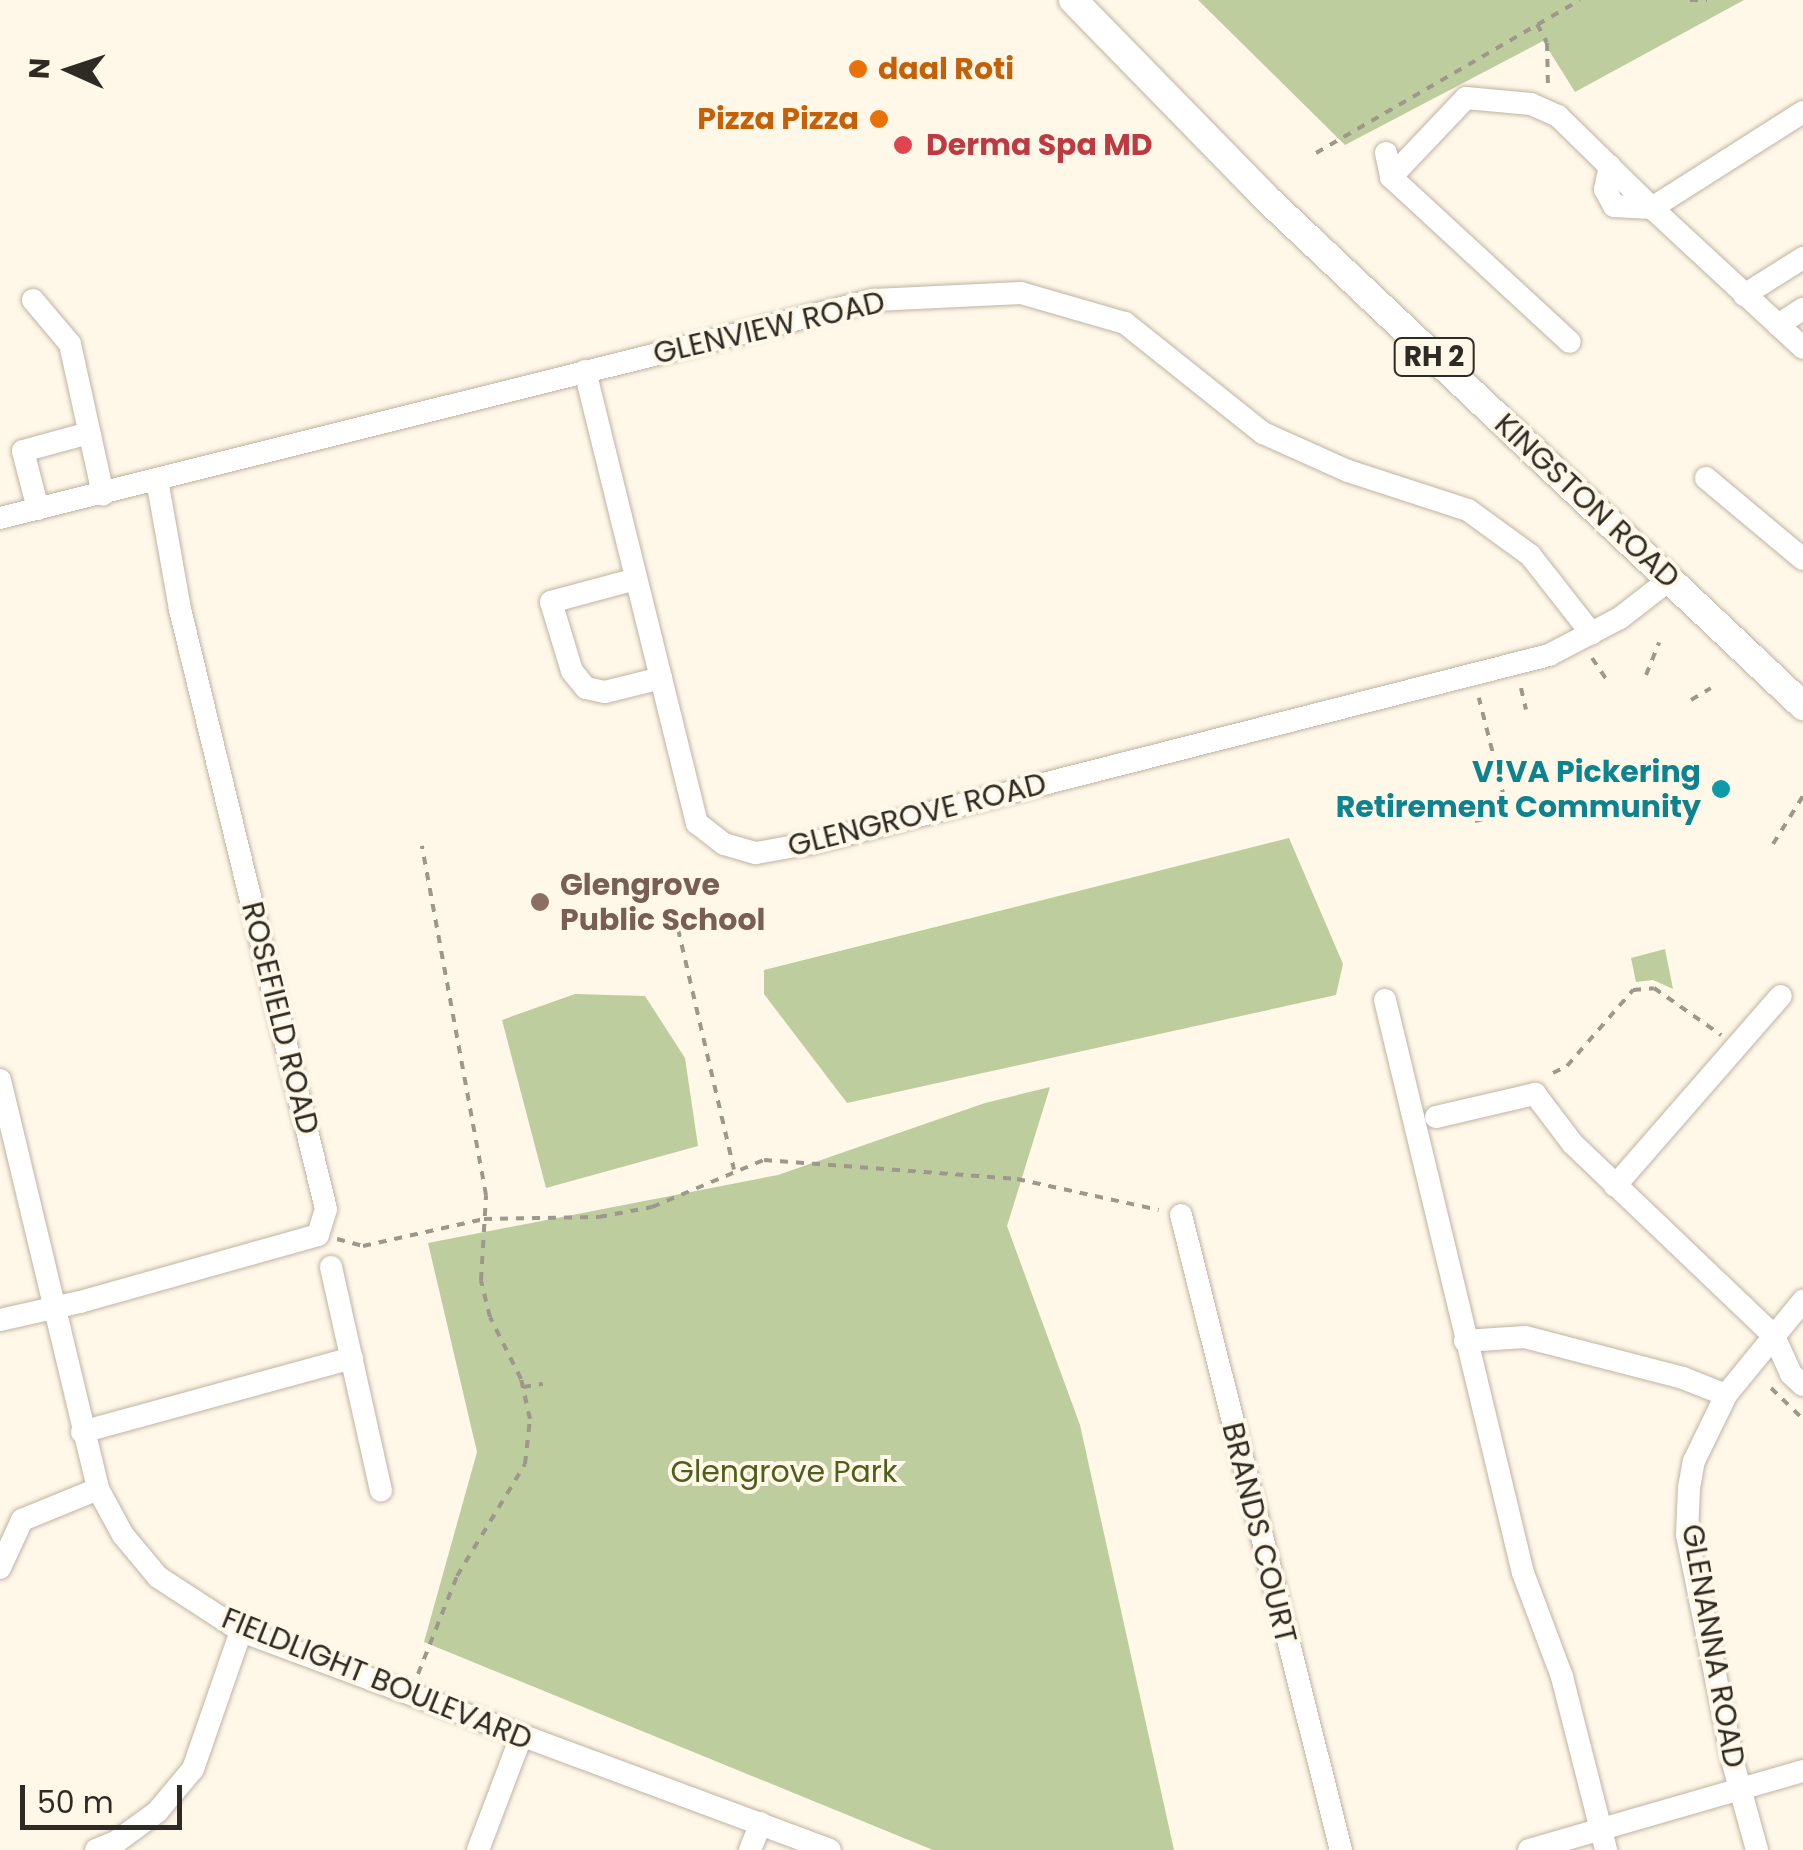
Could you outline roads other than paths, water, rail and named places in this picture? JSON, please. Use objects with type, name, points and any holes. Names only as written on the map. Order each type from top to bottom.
[{"type":"main road","name":"KINGSTON ROAD","points":[[1073,0],[1265,196],[1803,706]]},
{"type":"street","points":[[1391,177],[1466,98],[1530,104],[1558,116],[1610,166],[1605,189],[1614,206],[1652,208],[1803,112]]},
{"type":"street","points":[[1386,153],[1391,177],[1570,342]]},
{"type":"street","points":[[1652,208],[1803,348]]},
{"type":"street","points":[[1744,295],[1803,258]]},
{"type":"street","name":"GLENVIEW ROAD","points":[[0,518],[874,300],[1021,294],[1125,322],[1263,433],[1348,471],[1468,510],[1530,555],[1592,634]]},
{"type":"street","points":[[33,300],[70,344],[103,494]]},
{"type":"street","points":[[1778,325],[1803,309]]},
{"type":"street","name":"GLENGROVE ROAD","points":[[585,371],[697,822],[724,844],[756,853],[831,838],[1549,655],[1592,634]]},
{"type":"street","points":[[38,509],[23,450],[90,433]]},
{"type":"street","points":[[1706,478],[1803,559]]},
{"type":"street","name":"ROSEFIELD ROAD","points":[[57,1306],[318,1234],[326,1209],[180,609],[157,480]]},
{"type":"street","points":[[636,579],[551,602],[572,672],[586,688],[605,692],[661,678]]},
{"type":"street","points":[[1592,634],[1669,580]]},
{"type":"street","points":[[1616,1186],[1781,996]]},
{"type":"street","points":[[1384,1000],[1438,1208],[1465,1341],[1523,1574],[1562,1677],[1604,1841]]},
{"type":"street","name":"FIELDLIGHT BOULEVARD","points":[[0,1080],[98,1489],[123,1535],[158,1577],[241,1631],[830,1850]]},
{"type":"street","points":[[1436,1118],[1535,1094],[1572,1144],[1774,1336],[1791,1374],[1803,1385]]},
{"type":"street","name":"BRANDS COURT","points":[[1181,1216],[1341,1850]]},
{"type":"street","points":[[332,1267],[381,1490]]},
{"type":"street","name":"GLENANNA ROAD","points":[[1756,1850],[1688,1535],[1694,1461],[1726,1395],[1803,1300]]},
{"type":"street","points":[[0,1320],[57,1306]]},
{"type":"street","points":[[1465,1341],[1525,1337],[1682,1378],[1726,1395]]},
{"type":"street","points":[[82,1432],[352,1358]]},
{"type":"street","points":[[0,1568],[22,1520],[98,1489]]},
{"type":"street","points":[[96,1850],[116,1842],[156,1812],[193,1769],[241,1631]]},
{"type":"street","points":[[478,1850],[521,1737]]},
{"type":"street","name":"GLENANNA ROAD","points":[[1740,1787],[1803,1771]]},
{"type":"street","points":[[1529,1850],[1604,1841],[1740,1787]]},
{"type":"street","points":[[750,1850],[761,1823]]},
{"type":"place","name":"daal Roti","points":[[858,69]]},
{"type":"place","name":"Pizza Pizza","points":[[879,119]]},
{"type":"place","name":"Derma Spa MD","points":[[903,145]]},
{"type":"place","name":"V!VA Pickering Retirement Community","points":[[1721,789]]},
{"type":"place","name":"Glengrove Public School","points":[[540,902]]},
{"type":"park label","name":"Glengrove Park","points":[[784,1472]]}]
